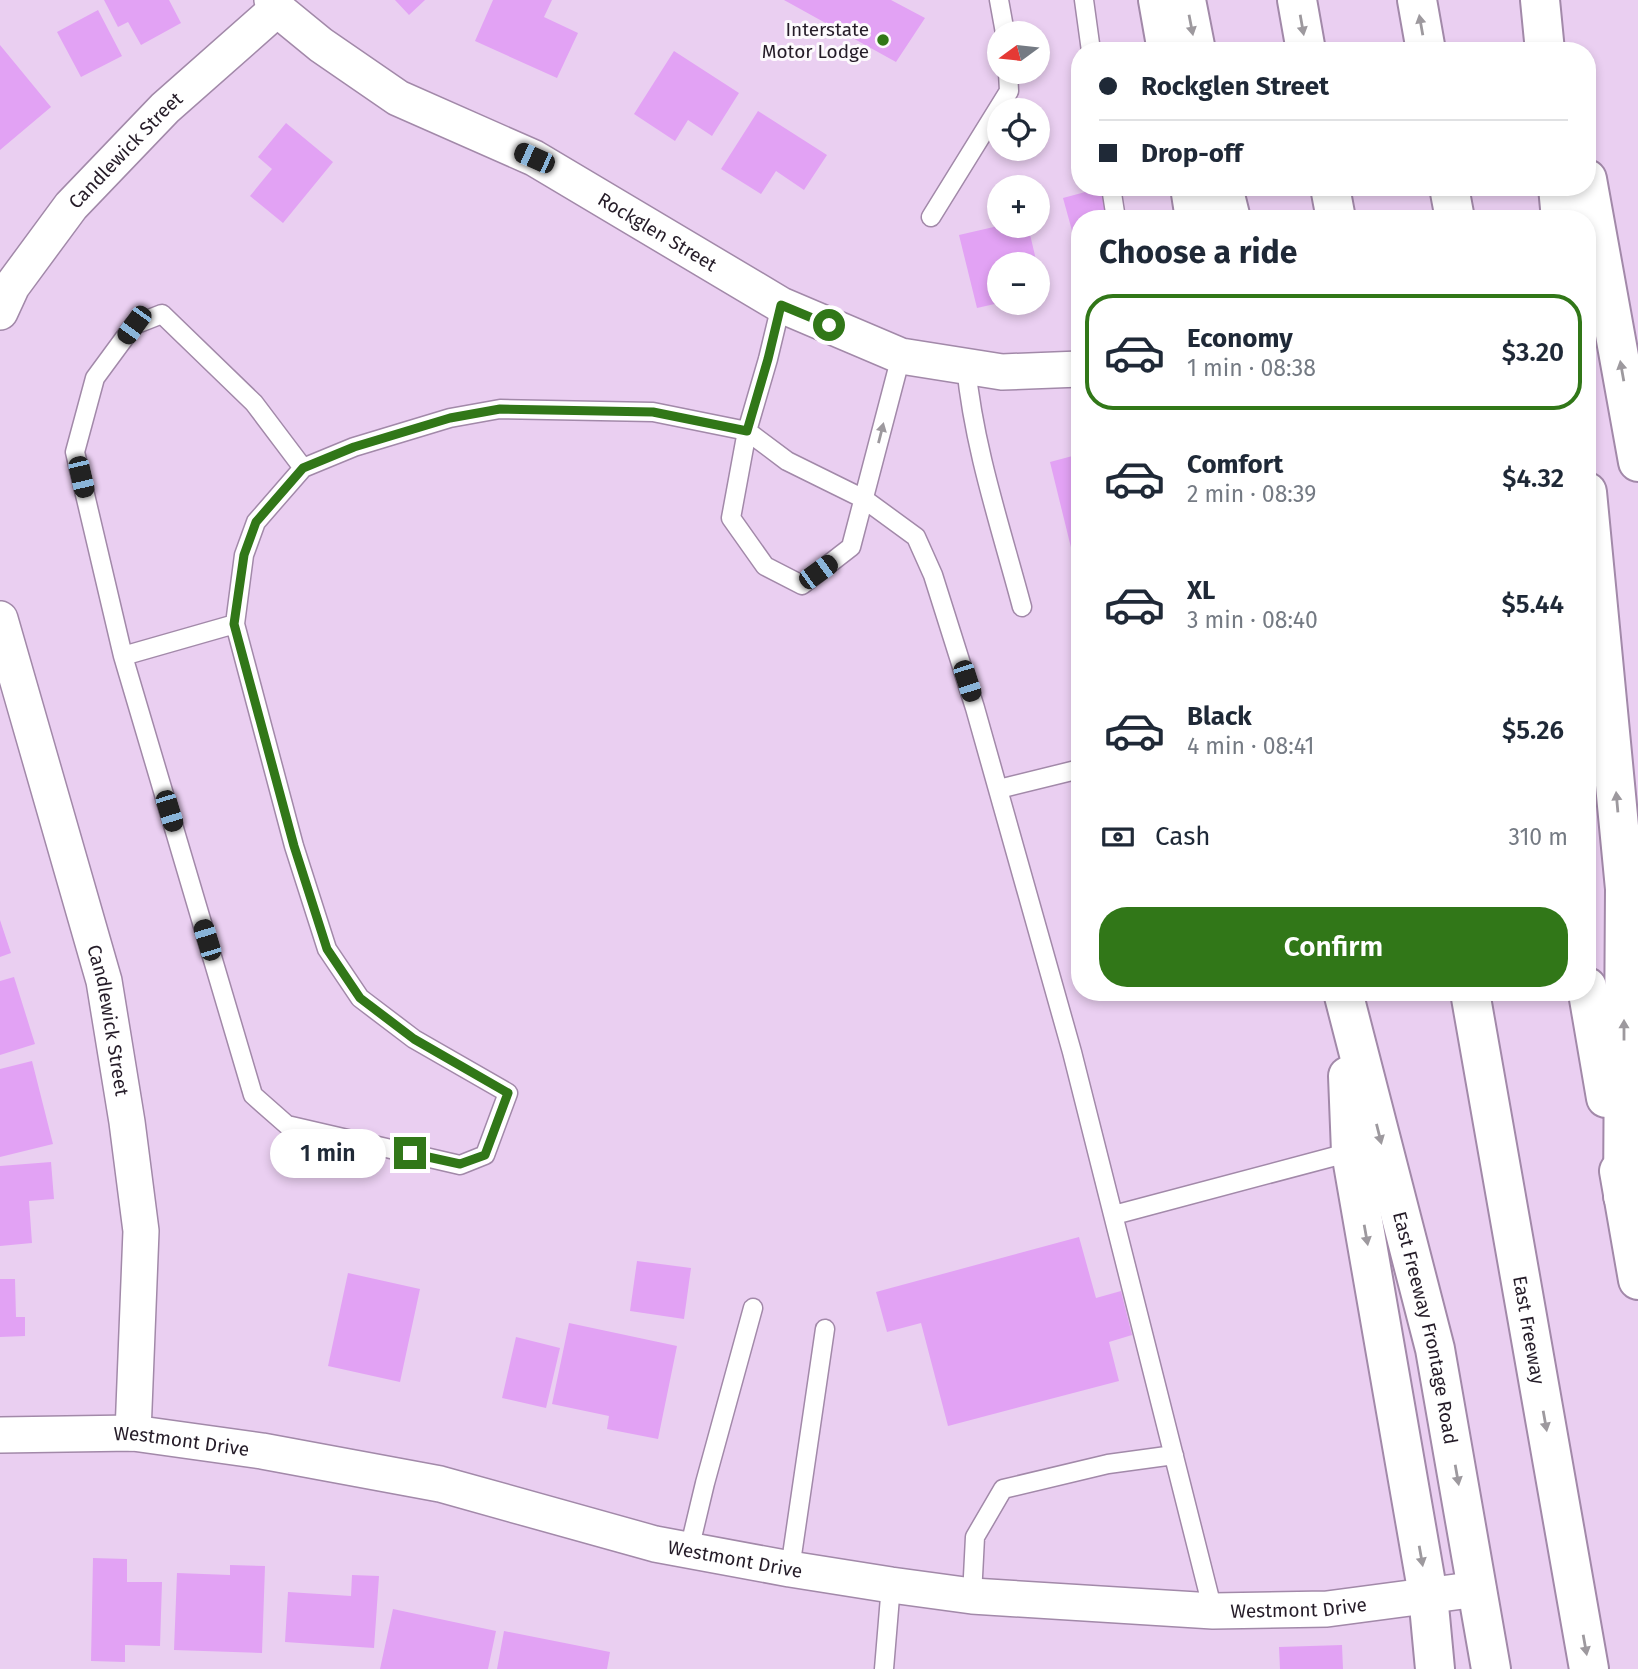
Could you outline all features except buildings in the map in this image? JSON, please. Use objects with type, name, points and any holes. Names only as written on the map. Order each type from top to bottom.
[{"type":"main road","points":[[1158,0],[1165,42]]},
{"type":"main road","points":[[1186,0],[1194,42]]},
{"type":"main road","points":[[1297,0],[1304,42]]},
{"type":"main road","points":[[1417,0],[1424,42]]},
{"type":"main road","points":[[1540,0],[1544,42]]},
{"type":"main road","points":[[1551,0],[1560,42]]},
{"type":"main road","points":[[1596,228],[1638,462]]},
{"type":"main road","points":[[1596,586],[1625,889],[1623,1196]]},
{"type":"main road","points":[[1344,1001],[1352,1152],[1428,1595],[1435,1669]]},
{"type":"main road","name":"East Freeway Frontage Road","points":[[1346,1001],[1435,1349],[1491,1669]]},
{"type":"main road","points":[[1446,1001],[1513,1244]]},
{"type":"main road","name":"East Freeway","points":[[1472,1001],[1589,1669]]},
{"type":"main road","points":[[1589,1001],[1638,1280]]},
{"type":"street","name":"Rockglen Street","points":[[274,5],[321,45],[398,98],[534,158],[781,305],[901,356],[1002,372],[1071,369]]},
{"type":"street","name":"Candlewick Street","points":[[0,312],[12,286],[71,205],[165,108],[274,5]]},
{"type":"street","name":"Candlewick Street","points":[[0,620],[104,981],[127,1122],[141,1231],[133,1433]]},
{"type":"street","name":"Westmont Drive","points":[[0,1435],[133,1433],[262,1451],[440,1484],[655,1544],[891,1586],[972,1596],[1213,1611],[1327,1609],[1478,1589]]},
{"type":"lane","points":[[999,0],[1003,21]]},
{"type":"lane","points":[[1084,0],[1090,42]]},
{"type":"lane","points":[[931,217],[1009,91],[1009,84]]},
{"type":"lane","points":[[781,305],[747,431],[731,518],[765,566],[802,585],[852,547],[901,356]]},
{"type":"lane","points":[[303,468],[254,403],[162,314],[134,325],[95,378],[75,452],[123,656],[253,1095],[286,1125],[460,1164],[485,1155],[508,1093],[414,1039],[360,998],[327,949],[294,846],[234,624],[244,555],[256,522],[303,468],[354,447],[450,418],[500,409],[653,412],[747,431],[786,461],[864,499],[916,537],[933,575],[975,708],[1072,1052],[1213,1611]]},
{"type":"lane","points":[[967,366],[975,435],[1022,607]]},
{"type":"lane","points":[[123,656],[234,624]]},
{"type":"lane","points":[[999,789],[1071,771]]},
{"type":"lane","points":[[1114,1215],[1352,1152]]},
{"type":"lane","points":[[689,1550],[753,1308]]},
{"type":"lane","points":[[790,1569],[825,1329]]},
{"type":"lane","points":[[972,1596],[975,1537],[1003,1489],[1108,1464],[1174,1455]]},
{"type":"lane","points":[[884,1669],[891,1586]]},
{"type":"place","name":"Interstate Motor Lodge","points":[[883,40]]},
{"type":"route","points":[[410,1153],[460,1164],[485,1155],[508,1093],[414,1039],[360,998],[327,949],[294,846],[234,624],[244,555],[256,522],[303,468],[354,447],[450,418],[500,409],[653,412],[747,431],[781,305],[829,325]]}]
